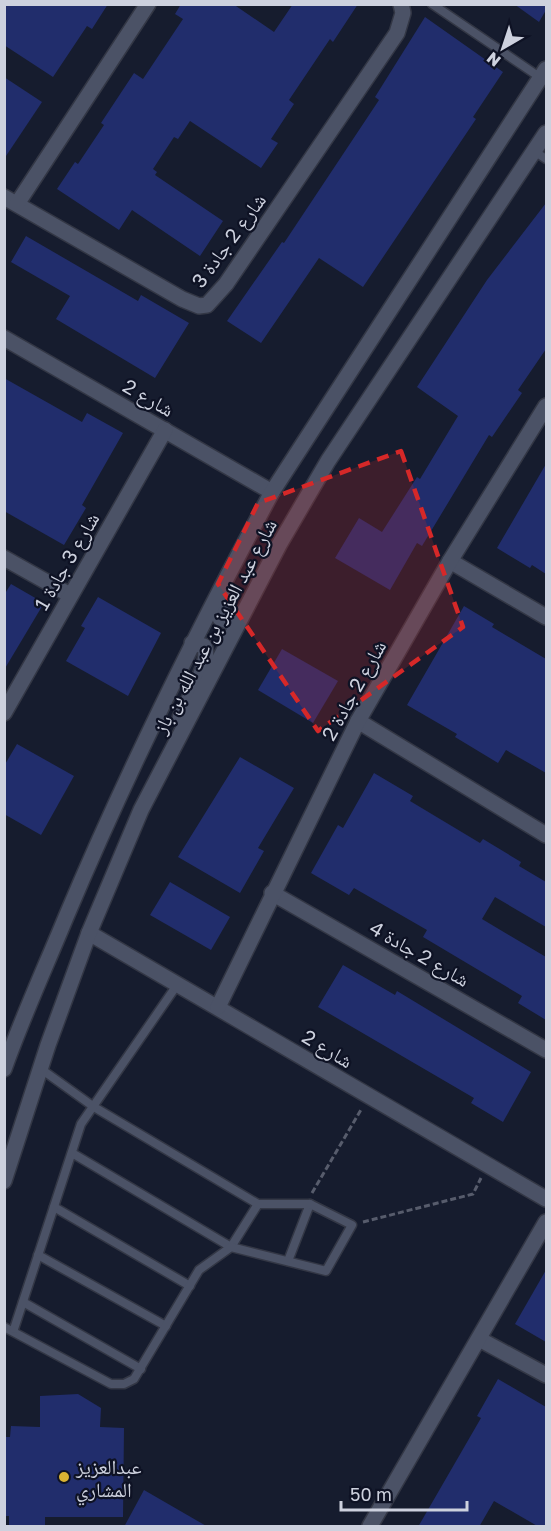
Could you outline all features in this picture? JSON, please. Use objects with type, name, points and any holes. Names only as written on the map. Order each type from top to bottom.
[{"type":"street","points":[[11,200],[148,4]]},
{"type":"street","name":"شارع 2 جادة 3","points":[[11,200],[182,299],[199,306],[207,305],[226,284],[397,33],[403,13],[401,4]]},
{"type":"street","name":"شارع عبد العزيز بن عبد الله بن باز","points":[[4,1069],[95,847],[192,643],[272,492],[544,74]]},
{"type":"street","name":"شارع عبد العزيز بن عبد الله بن باز","points":[[4,1181],[89,933],[141,810],[279,544],[328,460],[540,155],[546,133]]},
{"type":"street","name":"شارع 2","points":[[4,338],[272,492]]},
{"type":"street","name":"شارع 2 جادة 2","points":[[218,1007],[358,721],[450,561],[546,406]]},
{"type":"street","name":"شارع 3 جادة 1","points":[[4,713],[165,430]]},
{"type":"street","points":[[4,558],[70,595]]},
{"type":"street","points":[[237,561],[235,575],[219,610],[220,618],[237,626]]},
{"type":"street","points":[[450,561],[546,617]]},
{"type":"street","points":[[179,738],[180,718],[206,664],[208,652],[204,646],[192,643]]},
{"type":"street","points":[[358,721],[546,835]]},
{"type":"street","name":"شارع 2 جادة 4","points":[[272,893],[546,1050]]},
{"type":"street","name":"شارع 2","points":[[89,933],[546,1198]]},
{"type":"street","points":[[4,1053],[15,1039]]},
{"type":"street","points":[[370,1527],[546,1222]]},
{"type":"street","points":[[479,1339],[546,1375]]},
{"type":"lane","points":[[432,4],[544,74]]},
{"type":"lane","points":[[14,1329],[81,1124],[177,985]]},
{"type":"lane","points":[[41,1069],[93,1107],[258,1204],[308,1204],[352,1225],[327,1271],[231,1247],[72,1153]]},
{"type":"lane","points":[[4,1326],[14,1329],[111,1384],[124,1384],[134,1379],[141,1369],[199,1270],[231,1247],[258,1204]]},
{"type":"lane","points":[[288,1261],[308,1204]]},
{"type":"lane","points":[[54,1207],[190,1286]]},
{"type":"lane","points":[[38,1255],[165,1326]]},
{"type":"lane","points":[[23,1302],[141,1369]]},
{"type":"path","points":[[308,1204],[369,1096]]},
{"type":"path","points":[[352,1225],[472,1194],[488,1165]]},
{"type":"highlighted area","points":[[401,451],[463,627],[318,731],[218,584],[258,503]]},
{"type":"building","points":[[4,4],[108,4],[92,29],[87,26],[53,77],[4,45]]},
{"type":"building","points":[[181,4],[233,4],[274,32],[293,4],[358,4],[333,42],[330,39],[289,100],[294,104],[271,139],[278,143],[261,168],[190,121],[178,139],[174,137],[153,169],[157,172],[155,175],[223,221],[200,256],[132,210],[119,230],[57,189],[75,162],[78,164],[104,125],[101,123],[134,73],[143,79],[183,19],[175,14]]},
{"type":"building","points":[[514,4],[546,4],[546,10],[539,22]]},
{"type":"building","points":[[425,17],[503,72],[473,117],[476,119],[363,287],[319,258],[261,343],[227,321],[282,242],[284,243],[379,100],[375,97]]},
{"type":"building","points":[[4,77],[42,102],[4,159]]},
{"type":"building","points":[[546,203],[546,349],[518,390],[522,393],[492,437],[489,435],[422,546],[417,543],[390,590],[335,558],[359,518],[382,532],[417,477],[420,479],[458,416],[417,387],[487,280]]},
{"type":"building","points":[[26,236],[138,301],[141,295],[189,323],[155,378],[56,319],[70,296],[11,262]]},
{"type":"building","points":[[4,378],[82,422],[87,413],[123,433],[82,505],[86,508],[64,545],[4,511]]},
{"type":"building","points":[[546,464],[546,574],[532,565],[530,568],[497,548]]},
{"type":"building","points":[[11,584],[44,603],[4,670],[4,595]]},
{"type":"building","points":[[98,597],[161,633],[128,696],[66,661],[85,628],[81,626]]},
{"type":"building","points":[[464,606],[494,624],[492,627],[546,659],[546,773],[506,750],[498,763],[455,737],[457,734],[407,705]]},
{"type":"building","points":[[282,649],[338,681],[313,723],[258,690]]},
{"type":"building","points":[[17,744],[74,776],[41,835],[4,814],[4,766]]},
{"type":"building","points":[[240,757],[294,788],[258,848],[264,851],[240,893],[178,857]]},
{"type":"building","points":[[374,773],[413,796],[410,801],[480,843],[483,839],[521,862],[519,866],[546,882],[546,927],[495,897],[482,919],[546,957],[546,1020],[518,1003],[522,996],[423,937],[427,930],[354,888],[349,895],[311,873],[338,825],[343,828]]},
{"type":"building","points":[[170,882],[230,917],[211,950],[150,915]]},
{"type":"building","points":[[343,965],[395,995],[397,991],[531,1072],[503,1122],[471,1103],[474,1098],[318,1007]]},
{"type":"building","points":[[546,1270],[546,1342],[515,1324]]},
{"type":"building","points":[[498,1379],[546,1407],[546,1527],[539,1527],[494,1501],[479,1527],[418,1527],[481,1418],[477,1416]]},
{"type":"building","name":"عبدالعزيز المشاري","points":[[78,1394],[101,1408],[100,1427],[124,1428],[123,1517],[45,1517],[45,1526],[9,1526],[9,1516],[4,1516],[4,1437],[10,1437],[11,1426],[40,1427],[40,1396]]},
{"type":"building","points":[[144,1490],[208,1527],[124,1527]]},
{"type":"place","name":"عبدالعزيز المشاري","points":[[64,1477]]}]
